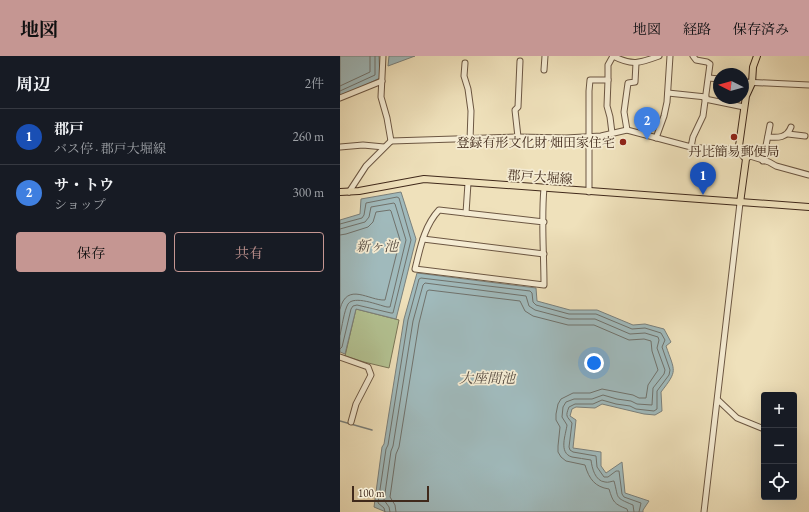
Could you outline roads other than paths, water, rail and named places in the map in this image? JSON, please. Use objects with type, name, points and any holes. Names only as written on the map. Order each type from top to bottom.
[{"type":"main road","points":[[740,203],[746,159],[739,150],[739,146],[746,96],[752,83],[753,67],[757,56]]},
{"type":"main road","name":"郡戸大堀線","points":[[340,192],[349,192],[418,180],[809,207]]},
{"type":"street","points":[[383,56],[381,97],[391,141]]},
{"type":"street","points":[[544,70],[545,56]]},
{"type":"street","points":[[612,133],[607,106],[608,66],[613,56],[622,61],[636,64],[659,56]]},
{"type":"street","points":[[656,138],[664,116],[668,93],[670,56]]},
{"type":"street","points":[[691,147],[693,137],[704,116],[710,64],[696,60],[693,56]]},
{"type":"street","points":[[518,137],[515,110],[518,107],[520,61]]},
{"type":"street","points":[[465,62],[464,76],[468,89],[471,112],[470,140]]},
{"type":"street","points":[[627,130],[624,112],[628,83],[635,82],[636,64]]},
{"type":"street","points":[[709,78],[713,78]]},
{"type":"street","points":[[589,192],[590,80],[608,80]]},
{"type":"street","points":[[340,98],[382,81]]},
{"type":"street","points":[[749,83],[809,85]]},
{"type":"street","points":[[668,93],[706,98],[744,108]]},
{"type":"street","points":[[763,161],[770,125]]},
{"type":"street","points":[[788,134],[791,127]]},
{"type":"street","points":[[349,192],[366,166],[391,141],[470,140],[518,137],[589,137],[627,130],[691,147],[739,150]]},
{"type":"street","points":[[768,137],[777,138],[788,134],[805,136]]},
{"type":"street","points":[[340,148],[363,145],[384,147]]},
{"type":"street","points":[[746,159],[750,156],[769,162],[776,166],[809,175]]},
{"type":"street","points":[[466,213],[468,183]]},
{"type":"street","points":[[544,188],[543,209],[544,222],[544,285],[415,269],[427,228],[434,215],[439,210],[544,222]]},
{"type":"street","points":[[704,512],[740,203]]},
{"type":"street","points":[[423,239],[544,254]]},
{"type":"street","points":[[340,357],[368,367],[371,375],[356,404],[350,422]]},
{"type":"street","points":[[718,400],[737,418],[761,427]]},
{"type":"water","points":[[340,56],[379,56],[380,78],[340,96]]},
{"type":"water","points":[[389,56],[415,56],[388,66]]},
{"type":"water","name":"新ヶ池","points":[[401,192],[416,239],[396,319],[356,309],[345,354],[340,352],[340,220],[360,214],[361,199]]},
{"type":"water","name":"大座間池","points":[[417,273],[536,288],[537,301],[570,310],[597,310],[633,325],[645,324],[664,329],[671,342],[666,346],[673,370],[670,379],[661,392],[662,411],[655,415],[644,414],[602,404],[595,408],[576,407],[572,409],[570,416],[576,420],[573,448],[601,452],[601,466],[606,473],[622,462],[625,493],[649,501],[643,512],[386,512],[374,507],[382,447],[384,444],[404,319]]},
{"type":"waterway","points":[[340,421],[372,430]]},
{"type":"place","name":"丹比簡易郵便局","points":[[734,137]]},
{"type":"place","name":"サ・トウ","points":[[647,140]]},
{"type":"place","name":"登録有形文化財 畑田家住宅","points":[[623,142]]},
{"type":"place","name":"郡戸","points":[[703,195]]}]
